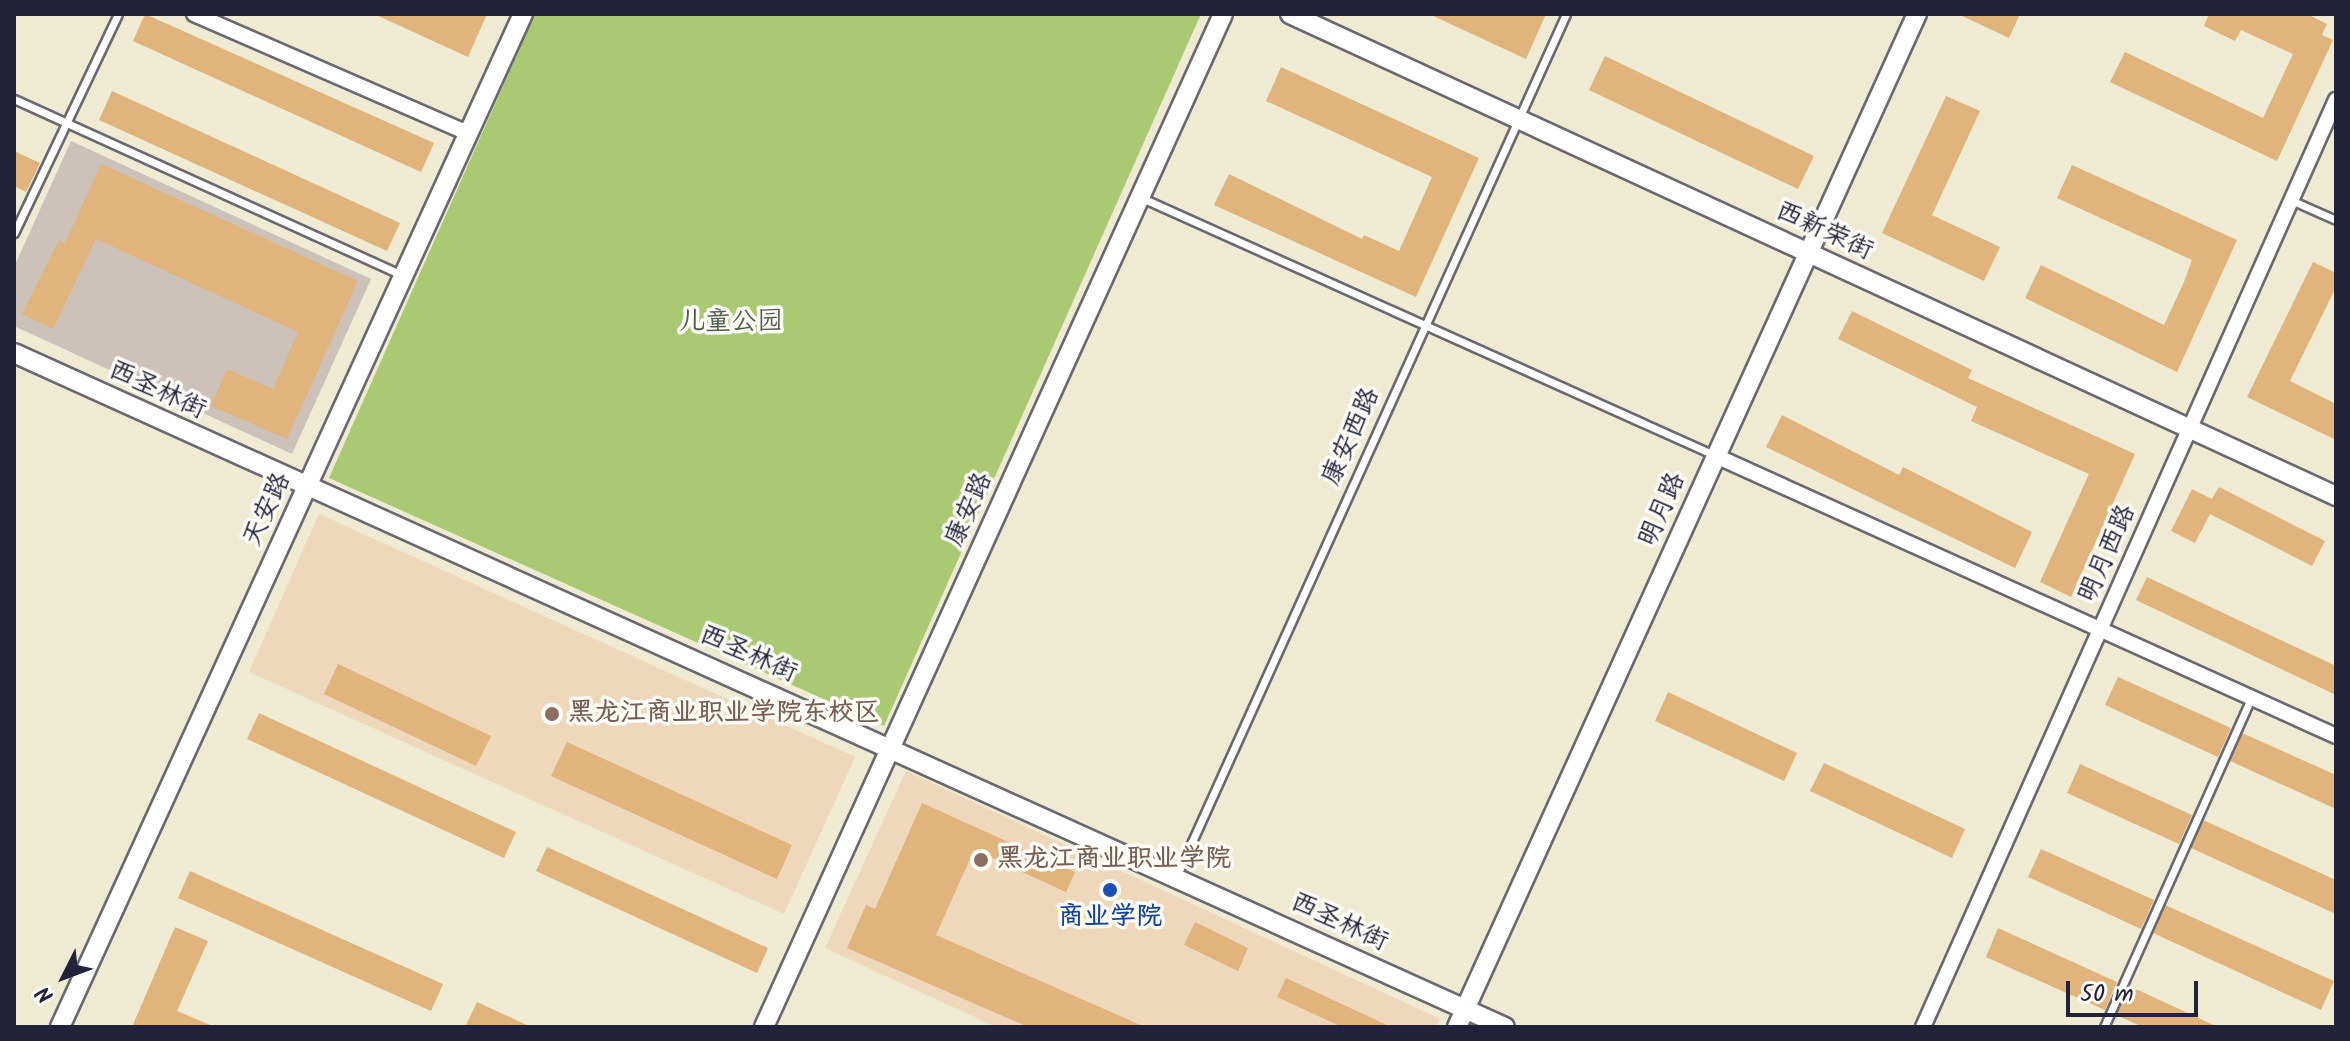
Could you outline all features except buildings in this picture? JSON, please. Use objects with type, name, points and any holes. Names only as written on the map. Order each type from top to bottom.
[{"type":"street","points":[[194,14],[468,133]]},
{"type":"street","name":"天安路","points":[[60,1027],[523,14]]},
{"type":"street","name":"康安路","points":[[764,1027],[1223,14]]},
{"type":"street","name":"西新荣街","points":[[1290,14],[2336,496]]},
{"type":"street","name":"明月路","points":[[1457,1027],[1917,14]]},
{"type":"street","name":"明月西路","points":[[1923,1027],[2336,100]]},
{"type":"street","name":"西圣林街","points":[[14,353],[306,489],[891,747],[1505,1027]]},
{"type":"street","points":[[1716,456],[2336,736]]},
{"type":"lane","points":[[14,233],[118,14]]},
{"type":"lane","name":"康安西路","points":[[1176,877],[1566,14]]},
{"type":"lane","points":[[14,99],[403,276]]},
{"type":"lane","points":[[1140,197],[1716,456]]},
{"type":"lane","points":[[2291,200],[2336,220]]},
{"type":"lane","points":[[2104,1027],[2251,698]]},
{"type":"shaded area","points":[[71,141],[371,279],[292,454],[14,326],[14,267]]},
{"type":"shaded area","name":"黑龙江商业职业学院东校区","points":[[319,514],[855,757],[784,914],[249,672]]},
{"type":"shaded area","name":"黑龙江商业职业学院","points":[[906,771],[1440,1019],[1436,1027],[996,1027],[825,948]]},
{"type":"green space","name":"儿童公园","points":[[535,14],[1201,14],[884,726],[329,478]]},
{"type":"place","name":"黑龙江商业职业学院东校区","points":[[552,714]]},
{"type":"place","name":"黑龙江商业职业学院","points":[[981,860]]},
{"type":"place","name":"商业学院","points":[[1110,890]]}]
